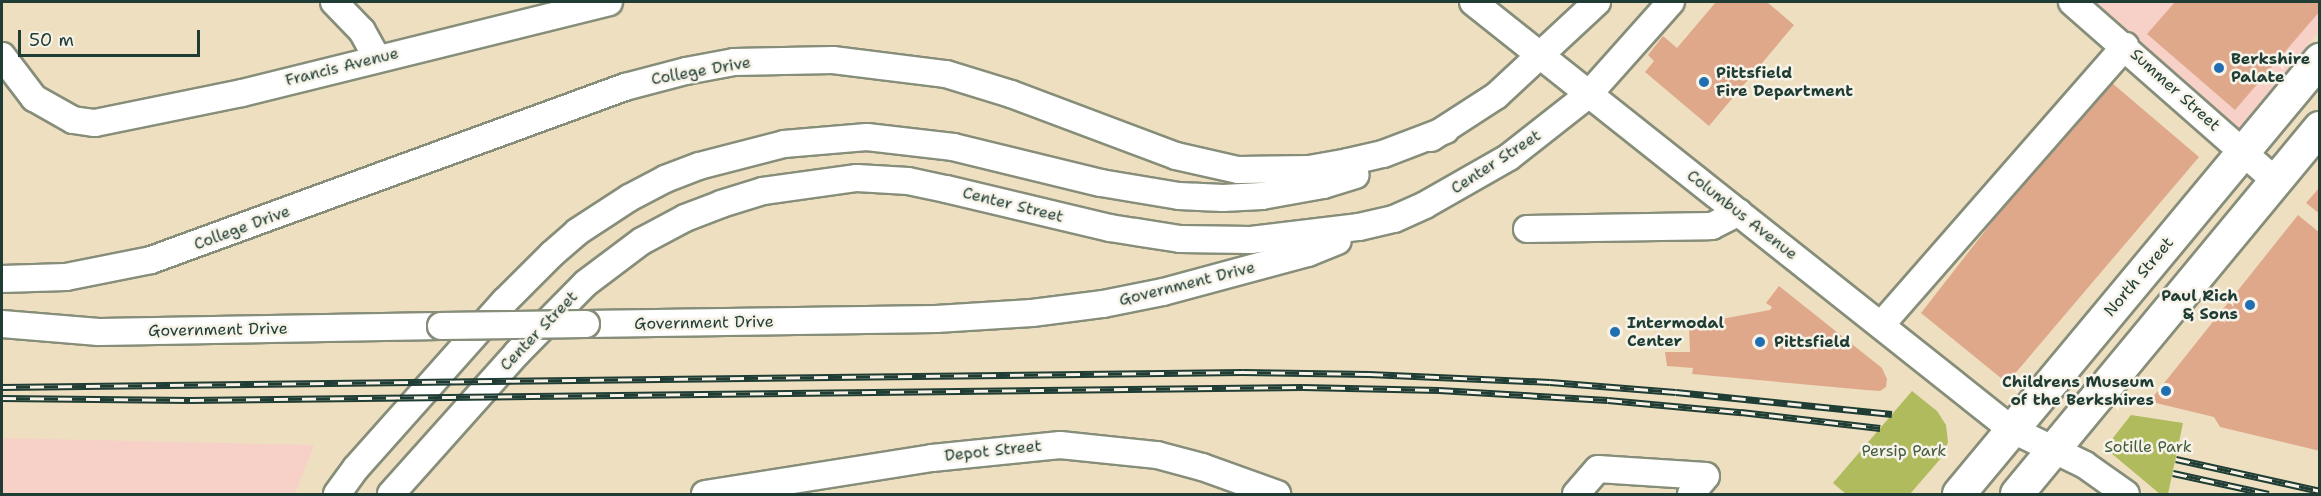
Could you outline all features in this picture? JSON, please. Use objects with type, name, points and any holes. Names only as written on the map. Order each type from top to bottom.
[{"type":"main road","name":"North Street","points":[[1959,495],[2319,60]]},
{"type":"main road","points":[[2017,495],[2319,129]]},
{"type":"street","points":[[334,2],[362,31],[377,58]]},
{"type":"street","name":"Francis Avenue","points":[[2,56],[34,98],[73,120],[95,123],[231,95],[609,2]]},
{"type":"street","name":"Columbus Avenue","points":[[1473,2],[2012,429],[2085,465],[2126,495]]},
{"type":"street","points":[[337,495],[356,468],[489,319],[552,254],[577,232],[628,198],[665,179],[699,166],[784,144],[867,137],[953,147],[1138,191],[1223,198],[1294,192],[1323,185],[1386,163],[1446,130],[1496,96],[1597,2]]},
{"type":"street","name":"Center Street","points":[[391,495],[517,353],[586,283],[642,241],[685,218],[763,191],[857,178],[908,181],[981,195],[1131,232],[1205,241],[1283,238],[1394,219],[1456,189],[1501,163],[1589,94],[1671,2]]},
{"type":"street","name":"Summer Street","points":[[2072,2],[2125,46],[2276,181]]},
{"type":"street","points":[[1881,325],[2125,46]]},
{"type":"street","name":"College Drive","points":[[2,279],[66,277],[151,260],[626,87],[686,71],[734,62],[833,60],[946,74],[1011,94],[1176,156],[1238,170],[1309,170],[1383,154],[1446,130]]},
{"type":"street","points":[[1527,229],[1712,226],[1739,212]]},
{"type":"street","name":"Government Drive","points":[[2,324],[99,332],[936,319],[1032,313],[1132,298],[1218,278],[1308,253],[1394,219]]},
{"type":"street","name":"Depot Street","points":[[721,493],[954,455],[1060,445],[1158,455],[1202,467],[1276,495]]},
{"type":"street","points":[[1576,495],[1598,469],[1706,476],[1691,495]]},
{"type":"shaded area","points":[[2092,2],[2319,2],[2319,31],[2239,129]]},
{"type":"shaded area","points":[[2,438],[314,445],[295,494],[2,494]]},
{"type":"green space","name":"Persip Park","points":[[1912,391],[1937,411],[1946,425],[1948,442],[1942,457],[1910,494],[1846,494],[1833,483]]},
{"type":"green space","name":"Sotille Park","points":[[2131,415],[2183,423],[2168,494],[2160,494],[2105,448]]},
{"type":"building","points":[[1716,2],[1767,2],[1794,25],[1709,126],[1645,72],[1654,61],[1648,55],[1663,36],[1677,48]]},
{"type":"building","points":[[2175,2],[2320,2],[2320,11],[2235,110],[2147,34]]},
{"type":"building","points":[[2105,77],[2199,157],[2007,383],[1921,313]]},
{"type":"building","points":[[2320,187],[2320,214],[2306,203]]},
{"type":"building","points":[[2298,215],[2320,233],[2320,451],[2220,427],[2214,417],[2156,403],[2153,397]]},
{"type":"building","name":"Pittsfield","points":[[1779,286],[1882,368],[1887,379],[1886,387],[1880,391],[1692,374],[1693,368],[1667,366],[1665,352],[1690,352],[1689,325],[1770,310],[1772,307],[1766,303]]},
{"type":"railway","points":[[2,387],[1243,372],[1369,374],[1550,382],[1892,414]]},
{"type":"railway","points":[[2,398],[190,400],[1303,387],[1439,390],[1608,400],[1880,428]]},
{"type":"railway","points":[[2176,459],[2320,491]]},
{"type":"railway","points":[[2173,473],[2269,494]]},
{"type":"place","name":"Berkshire Palate","points":[[2219,68]]},
{"type":"place","name":"Pittsfield Fire Department","points":[[1704,82]]},
{"type":"place","name":"Paul Rich & Sons","points":[[2250,305]]},
{"type":"place","name":"Intermodal Center","points":[[1615,332]]},
{"type":"place","name":"Pittsfield","points":[[1760,342]]},
{"type":"place","name":"Childrens Museum of the Berkshires","points":[[2166,391]]}]
